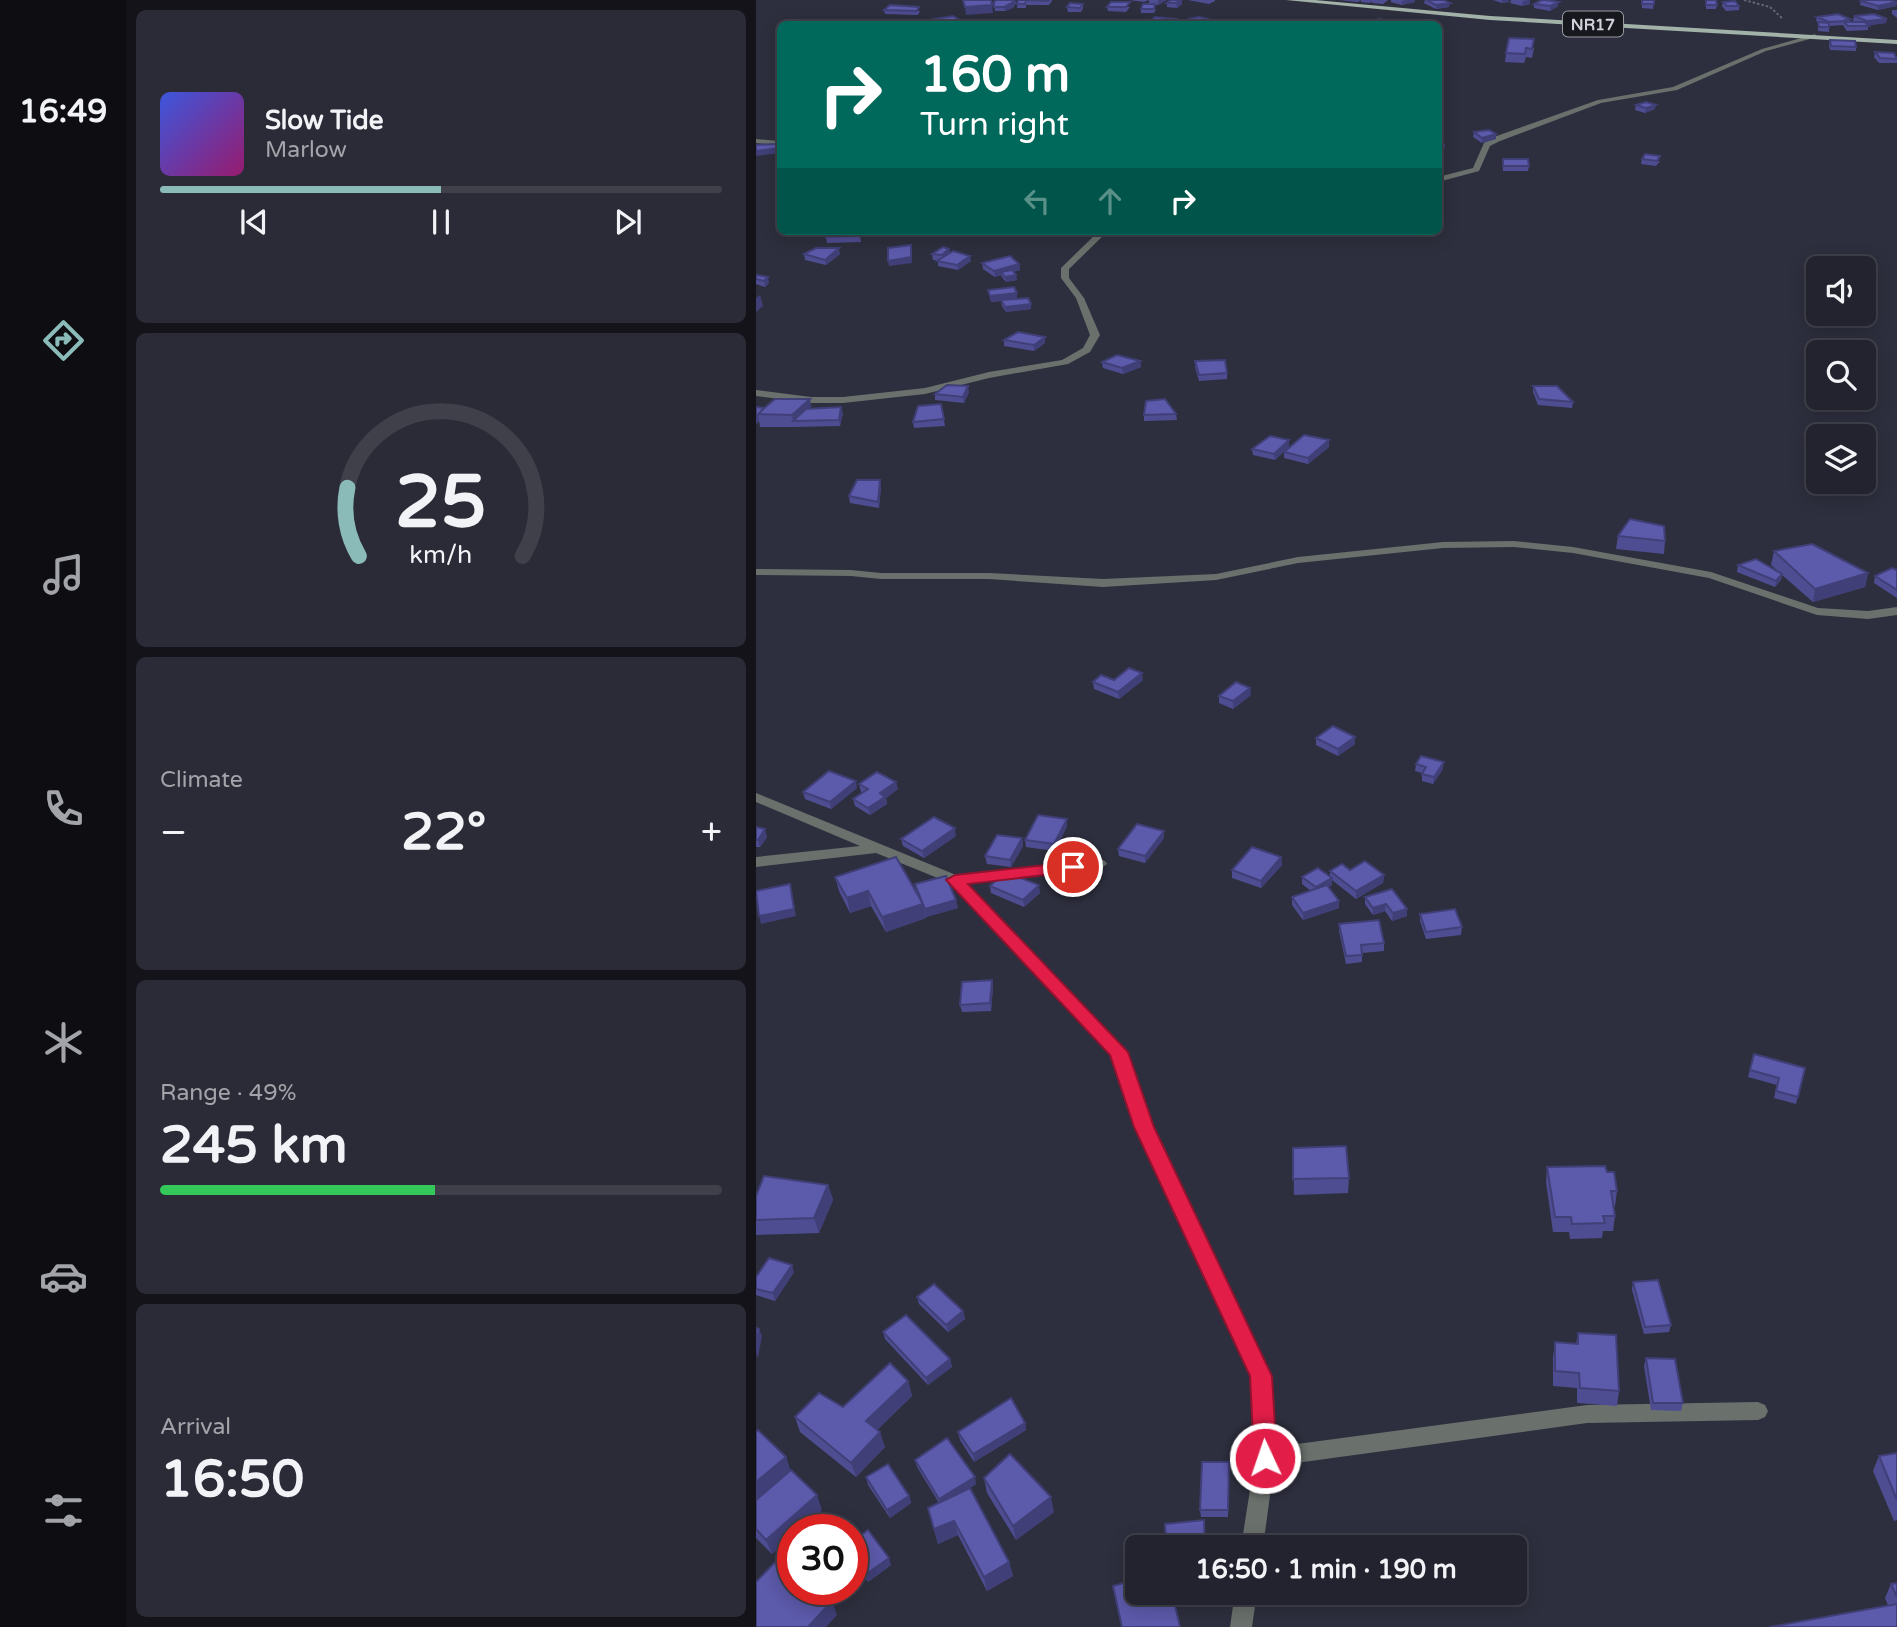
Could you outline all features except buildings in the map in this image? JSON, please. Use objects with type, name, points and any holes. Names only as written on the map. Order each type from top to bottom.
[{"type":"main road","name":"NR17","points":[[1290,0],[1490,18],[1897,42]]},
{"type":"street","points":[[1442,179],[1476,169],[1487,145],[1510,134],[1600,101],[1675,89],[1764,50],[1815,36]]},
{"type":"street","points":[[756,141],[777,143]]},
{"type":"street","points":[[756,393],[843,400],[925,391],[989,375],[1065,362],[1087,350],[1095,335],[1080,298],[1065,278],[1065,268],[1100,235]]},
{"type":"street","points":[[756,572],[989,576],[1103,583],[1216,577],[1298,560],[1443,545],[1514,544],[1573,551],[1711,575],[1817,611],[1868,615],[1897,611]]},
{"type":"street","points":[[756,797],[955,880],[1118,1052],[1144,1127],[1261,1376],[1265,1458],[1254,1535]]},
{"type":"street","points":[[756,862],[874,848]]},
{"type":"street","points":[[955,880],[1100,864]]},
{"type":"street","points":[[1265,1458],[1587,1415],[1758,1411]]},
{"type":"street","points":[[1241,1627],[1244,1605]]},
{"type":"path","points":[[1744,0],[1770,7],[1796,36]]},
{"type":"route","points":[[1073,867],[955,880],[1118,1052],[1144,1127],[1261,1376],[1265,1458]]}]
